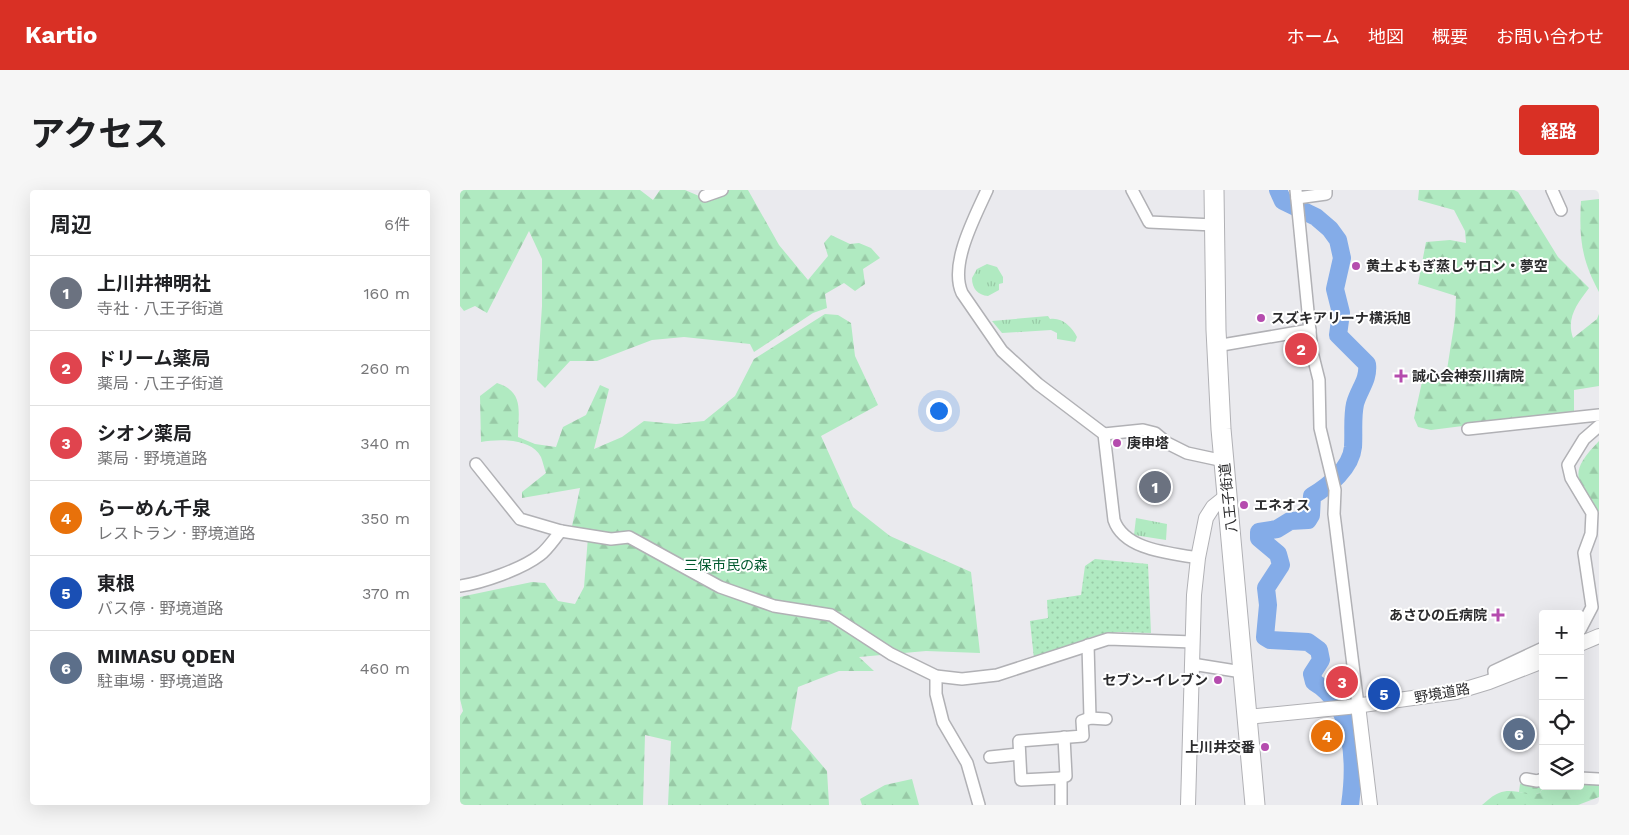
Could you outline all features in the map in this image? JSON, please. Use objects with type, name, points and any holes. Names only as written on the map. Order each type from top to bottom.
[{"type":"highway","name":"八王子街道","points":[[1214,190],[1216,346],[1224,461],[1255,805]]},
{"type":"street","points":[[706,196],[722,190]]},
{"type":"street","points":[[987,190],[965,242],[958,284],[962,293],[1002,351],[1038,384],[1104,434],[1143,430],[1155,433],[1167,443],[1187,453],[1224,461]]},
{"type":"street","points":[[1132,190],[1149,222],[1214,225]]},
{"type":"street","points":[[1326,190],[1326,194],[1296,194],[1299,214],[1300,253],[1307,283],[1312,352],[1319,380],[1320,428],[1333,474],[1335,490],[1334,510],[1353,706],[1370,805]]},
{"type":"street","points":[[1552,190],[1561,210]]},
{"type":"street","points":[[1216,346],[1310,330]]},
{"type":"street","points":[[1468,429],[1599,415]]},
{"type":"street","points":[[1584,622],[1592,607],[1584,553],[1591,534],[1592,513],[1571,478],[1568,465],[1584,439],[1599,426]]},
{"type":"street","points":[[1104,434],[1114,520],[1119,532],[1138,544],[1198,558]]},
{"type":"street","points":[[476,464],[520,519],[561,532],[611,538],[629,537],[720,587],[774,606],[831,615],[891,654],[936,676],[962,679],[997,675],[1031,666],[1088,645],[1108,640],[1193,642]]},
{"type":"street","points":[[1188,805],[1194,595],[1198,558],[1206,518],[1213,507],[1228,495]]},
{"type":"street","points":[[460,586],[492,577],[532,560],[541,554],[561,532]]},
{"type":"street","points":[[1584,642],[1599,636]]},
{"type":"street","points":[[1088,645],[1090,718]]},
{"type":"street","points":[[1495,680],[1494,671],[1539,650]]},
{"type":"street","name":"野境道路","points":[[1247,717],[1353,706],[1456,692],[1495,680],[1539,663]]},
{"type":"street","points":[[1192,664],[1242,672]]},
{"type":"street","points":[[936,676],[936,694],[943,722],[967,763],[979,805]]},
{"type":"street","points":[[1064,737],[1066,776],[1061,778],[1021,780],[1019,740],[1064,737],[1083,736],[1082,721],[1090,718],[1106,719]]},
{"type":"street","points":[[990,757],[1019,754]]},
{"type":"street","points":[[1061,778],[1061,805]]},
{"type":"street","points":[[1584,778],[1599,779]]},
{"type":"street","points":[[1526,779],[1539,780]]},
{"type":"green space","points":[[460,190],[640,190],[653,200],[660,190],[685,190],[706,199],[729,190],[748,190],[779,245],[808,280],[828,256],[824,243],[831,235],[850,244],[859,243],[871,248],[880,258],[863,269],[865,284],[855,291],[844,283],[825,294],[827,308],[813,313],[754,352],[750,344],[684,337],[652,340],[597,361],[570,361],[545,388],[537,380],[542,306],[542,259],[529,231],[487,313],[475,306],[464,311],[460,306]]},
{"type":"green space","points":[[1419,190],[1514,190],[1518,192],[1558,257],[1589,288],[1574,312],[1571,331],[1573,338],[1597,319],[1599,314],[1599,386],[1574,390],[1574,412],[1431,430],[1418,427],[1414,418],[1422,382],[1446,376],[1455,319],[1456,296],[1418,284],[1426,242],[1450,240],[1466,243],[1465,231],[1454,210],[1418,200]]},
{"type":"green space","points":[[1599,199],[1599,292],[1588,269],[1582,248],[1580,226],[1581,201]]},
{"type":"green space","points":[[987,264],[997,267],[1003,277],[1003,283],[999,284],[999,290],[988,296],[976,291],[972,278],[977,269]]},
{"type":"green space","name":"三保市民の森","points":[[825,314],[838,315],[851,323],[855,356],[878,405],[821,436],[853,507],[890,536],[971,572],[980,653],[926,651],[859,657],[874,671],[839,671],[798,687],[791,729],[827,771],[829,805],[668,805],[671,741],[645,735],[643,805],[460,805],[460,716],[463,711],[460,699],[460,597],[532,582],[545,583],[558,601],[575,604],[584,587],[588,537],[571,531],[580,488],[522,498],[522,492],[546,473],[541,457],[530,446],[514,441],[497,440],[481,442],[480,396],[497,383],[506,387],[516,397],[518,404],[518,437],[535,444],[556,447],[563,427],[586,415],[600,385],[609,389],[594,449],[622,437],[644,421],[676,424],[704,421],[735,396],[754,359]]},
{"type":"green space","points":[[1048,316],[1050,319],[1062,321],[1069,326],[1077,337],[1075,342],[1057,339],[1057,333],[1051,330],[1002,333],[992,321]]},
{"type":"green space","points":[[1599,441],[1599,511],[1596,512],[1583,491],[1578,475],[1583,460]]},
{"type":"green space","points":[[1136,518],[1167,524],[1166,540],[1134,535]]},
{"type":"green space","points":[[1095,559],[1148,564],[1151,633],[1118,632],[1091,637],[1034,659],[1030,621],[1048,618],[1047,600],[1081,595],[1085,566]]},
{"type":"green space","points":[[912,779],[919,805],[862,805],[860,799],[885,785]]},
{"type":"green space","points":[[1523,782],[1539,782],[1539,790],[1542,790],[1540,793],[1531,795],[1519,792],[1520,784]]},
{"type":"green space","points":[[1584,782],[1599,783],[1599,797],[1578,805],[1482,805],[1504,791],[1540,793],[1542,790],[1584,790]]},
{"type":"waterway","points":[[1278,190],[1283,201],[1316,217],[1330,229],[1338,240],[1342,258],[1335,289],[1341,313],[1338,335],[1367,364],[1367,375],[1355,404],[1353,447],[1344,469],[1332,482],[1312,496],[1311,515],[1308,520],[1290,521],[1277,529],[1259,532],[1259,538],[1278,554],[1281,565],[1266,588],[1268,605],[1265,637],[1270,640],[1308,642],[1319,650],[1321,660],[1312,674],[1314,682],[1328,692],[1338,705],[1350,737],[1353,771],[1350,805]]},
{"type":"place","name":"黄土よもぎ蒸しサロン・夢空","points":[[1356,266]]},
{"type":"place","name":"スズキアリーナ横浜旭","points":[[1261,318]]},
{"type":"place","name":"ドリーム薬局","points":[[1301,349]]},
{"type":"place","name":"誠心会神奈川病院","points":[[1401,376]]},
{"type":"place","name":"庚申塔","points":[[1117,443]]},
{"type":"place","name":"上川井神明社","points":[[1155,487]]},
{"type":"place","name":"エネオス","points":[[1244,505]]},
{"type":"place","name":"あさひの丘病院","points":[[1498,615]]},
{"type":"place","name":"セブン-イレブン","points":[[1218,680]]},
{"type":"place","name":"シオン薬局","points":[[1342,682]]},
{"type":"place","name":"東根","points":[[1384,694]]},
{"type":"place","name":"MIMASU QDEN","points":[[1519,734]]},
{"type":"place","name":"らーめん千泉","points":[[1327,736]]},
{"type":"place","name":"上川井交番","points":[[1265,747]]}]
